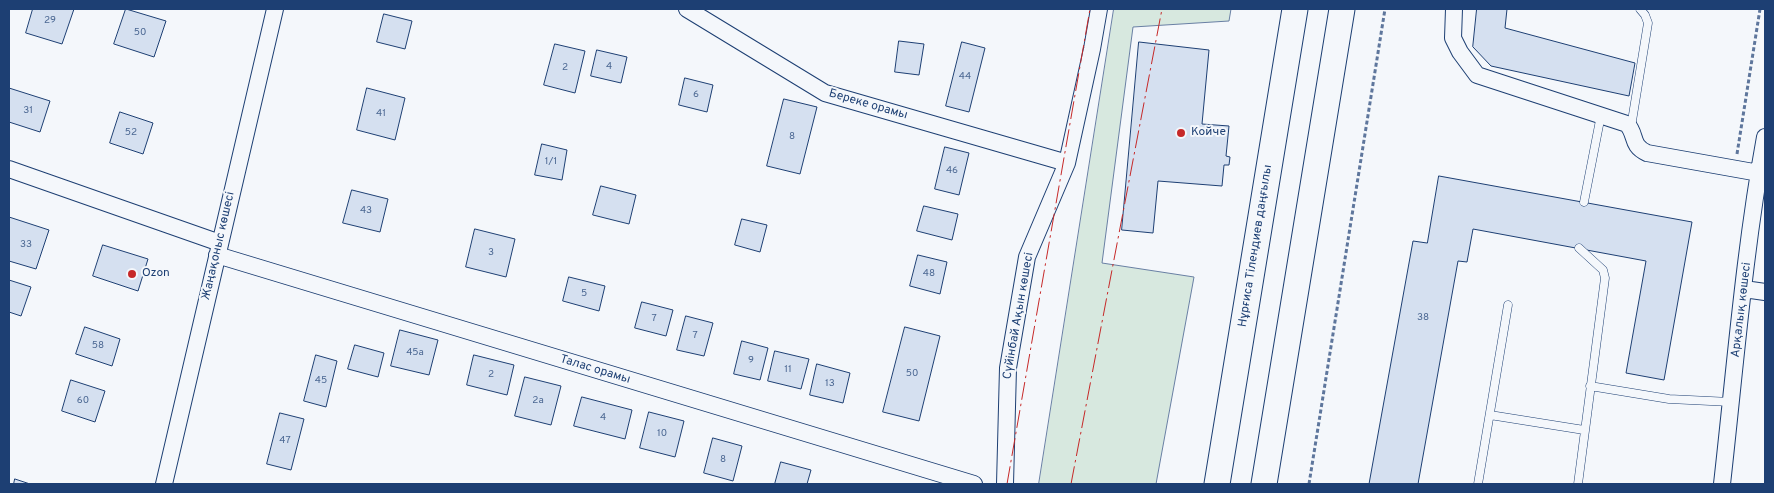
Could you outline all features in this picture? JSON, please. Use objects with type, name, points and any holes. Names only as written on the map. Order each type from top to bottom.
[{"type":"main road","name":"Нұрғиса Тілендиев даңғылы","points":[[1217,484],[1295,9]]},
{"type":"main road","points":[[1264,484],[1342,9]]},
{"type":"street","name":"Жаңақоныс көшесі","points":[[164,484],[274,9]]},
{"type":"street","name":"Береке орамы","points":[[687,9],[825,93],[1067,163]]},
{"type":"street","name":"Сүйінбай Ақын көшесі","points":[[1005,484],[1008,368],[1027,257],[1067,163],[1099,9]]},
{"type":"street","points":[[1454,9],[1453,38],[1460,52],[1477,75],[1626,124],[1631,128],[1636,145],[1648,153],[1759,173]]},
{"type":"street","name":"Арқалық көшесі","points":[[1722,484],[1744,289],[1765,137]]},
{"type":"street","name":"Талас орамы","points":[[9,169],[218,249],[974,484]]},
{"type":"street","points":[[1744,289],[1765,292]]},
{"type":"lane","points":[[1631,128],[1648,23],[1640,9]]},
{"type":"lane","points":[[1584,202],[1601,115]]},
{"type":"lane","points":[[1578,484],[1605,278],[1603,270],[1579,248]]},
{"type":"lane","points":[[1478,484],[1508,305]]},
{"type":"lane","points":[[1590,386],[1669,399],[1731,402]]},
{"type":"lane","points":[[1490,416],[1584,430]]},
{"type":"path","points":[[1309,484],[1385,9]]},
{"type":"path","points":[[1734,168],[1760,9]]},
{"type":"shaded area","points":[[1114,9],[1231,9],[1229,21],[1133,27],[1102,263],[1194,277],[1156,484],[1039,484]]},
{"type":"building","points":[[33,9],[74,9],[62,44],[26,33]]},
{"type":"building","points":[[126,9],[166,21],[154,57],[114,44]]},
{"type":"building","points":[[1477,9],[1507,9],[1505,28],[1635,63],[1629,96],[1491,66],[1473,47]]},
{"type":"building","points":[[384,14],[412,21],[405,49],[377,42]]},
{"type":"building","points":[[899,41],[924,44],[919,75],[895,72]]},
{"type":"building","points":[[962,42],[985,48],[969,112],[946,106]]},
{"type":"building","points":[[1139,42],[1209,50],[1202,124],[1229,126],[1226,156],[1230,157],[1229,165],[1224,165],[1222,186],[1158,181],[1153,233],[1122,230]]},
{"type":"building","points":[[555,44],[585,51],[575,93],[544,85]]},
{"type":"building","points":[[597,50],[627,57],[621,83],[591,76]]},
{"type":"building","points":[[685,78],[713,85],[707,112],[679,105]]},
{"type":"building","points":[[9,88],[50,101],[40,132],[9,122]]},
{"type":"building","points":[[367,88],[405,98],[395,140],[357,130]]},
{"type":"building","points":[[784,99],[817,107],[800,174],[767,166]]},
{"type":"building","points":[[120,112],[153,123],[143,154],[110,143]]},
{"type":"building","points":[[542,144],[567,150],[562,180],[535,175]]},
{"type":"building","points":[[945,147],[969,153],[959,195],[935,189]]},
{"type":"building","points":[[1439,176],[1692,222],[1664,380],[1626,373],[1646,261],[1473,229],[1467,262],[1458,261],[1418,484],[1369,484],[1413,241],[1427,243]]},
{"type":"building","points":[[601,186],[636,195],[629,224],[593,215]]},
{"type":"building","points":[[352,190],[388,199],[380,232],[343,223]]},
{"type":"building","points":[[924,206],[958,214],[952,240],[917,231]]},
{"type":"building","points":[[9,217],[49,230],[36,269],[9,261]]},
{"type":"building","points":[[742,219],[767,225],[760,252],[735,245]]},
{"type":"building","points":[[475,229],[515,239],[506,277],[466,267]]},
{"type":"building","points":[[103,245],[148,259],[138,291],[93,276]]},
{"type":"building","points":[[918,255],[947,262],[940,294],[910,286]]},
{"type":"building","points":[[569,277],[605,286],[599,311],[563,301]]},
{"type":"building","points":[[9,280],[31,287],[21,316],[9,312]]},
{"type":"building","points":[[642,302],[673,310],[666,336],[635,328]]},
{"type":"building","points":[[686,316],[713,323],[704,356],[677,350]]},
{"type":"building","points":[[85,327],[120,339],[112,366],[76,354]]},
{"type":"building","points":[[905,327],[940,336],[919,421],[883,412]]},
{"type":"building","points":[[400,330],[438,340],[429,375],[391,366]]},
{"type":"building","points":[[742,341],[768,348],[760,380],[734,374]]},
{"type":"building","points":[[355,345],[384,353],[378,377],[348,369]]},
{"type":"building","points":[[775,351],[809,359],[801,389],[768,381]]},
{"type":"building","points":[[316,355],[337,361],[326,407],[304,401]]},
{"type":"building","points":[[474,355],[514,365],[507,395],[467,385]]},
{"type":"building","points":[[817,364],[850,373],[843,403],[810,395]]},
{"type":"building","points":[[525,377],[561,386],[551,425],[515,416]]},
{"type":"building","points":[[71,380],[105,391],[95,422],[62,411]]},
{"type":"building","points":[[582,397],[632,410],[625,439],[574,426]]},
{"type":"building","points":[[649,412],[684,421],[675,457],[640,448]]},
{"type":"building","points":[[280,413],[304,419],[291,470],[267,464]]},
{"type":"building","points":[[713,438],[742,446],[733,481],[704,473]]},
{"type":"building","points":[[781,462],[811,470],[807,484],[775,484]]},
{"type":"building","points":[[15,479],[30,484],[14,484]]},
{"type":"power","points":[[1007,484],[1090,9]]},
{"type":"power","points":[[1071,484],[1162,9]]},
{"type":"place","name":"Койче","points":[[1181,133]]},
{"type":"place","name":"Ozon","points":[[132,274]]}]
